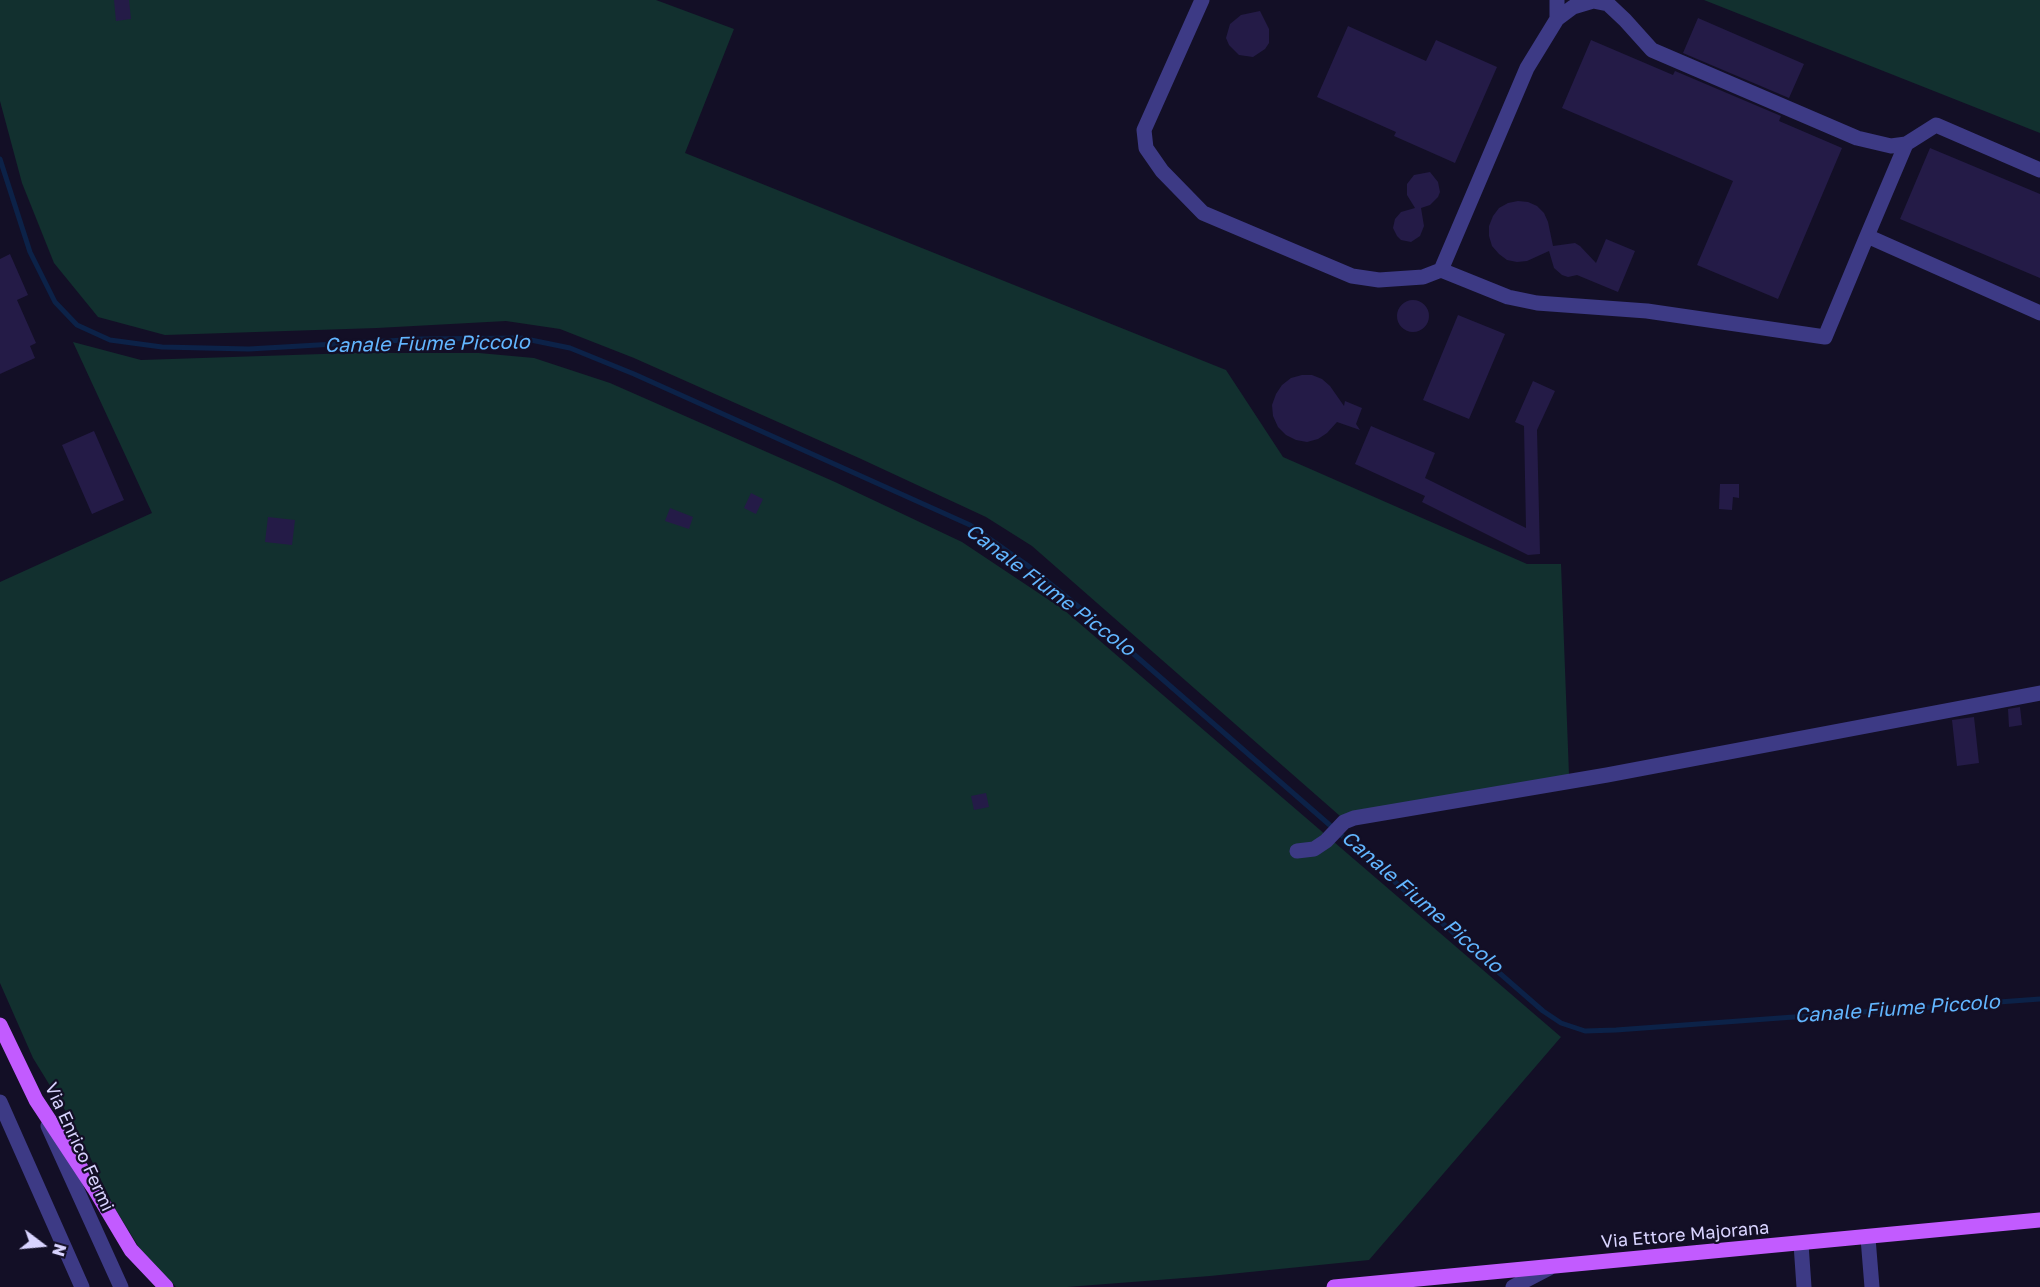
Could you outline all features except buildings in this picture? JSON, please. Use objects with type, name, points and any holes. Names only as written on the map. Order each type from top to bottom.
[{"type":"main road","name":"Via Enrico Fermi","points":[[0,1025],[36,1100]]},
{"type":"main road","points":[[36,1100],[94,1188],[131,1250],[166,1287]]},
{"type":"main road","name":"Via Ettore Majorana","points":[[1334,1287],[1365,1286],[2040,1220]]},
{"type":"street","points":[[1202,0],[1144,130],[1146,148],[1162,171],[1203,213],[1352,276],[1379,280],[1422,277],[1441,270],[1508,297],[1537,303],[1647,311],[1825,337],[1906,144]]},
{"type":"street","points":[[1557,0],[1557,19]]},
{"type":"street","points":[[1441,270],[1527,68],[1557,19],[1573,7],[1593,1],[1608,4],[1652,50],[1857,138],[1891,146],[1906,144],[1936,125],[2040,170]]},
{"type":"street","points":[[1867,236],[2040,313]]},
{"type":"street","points":[[1297,851],[1314,849],[1326,842],[1344,822],[1353,818],[1607,776],[2040,693]]},
{"type":"street","name":"Via Enrico Fermi","points":[[36,1100],[121,1287]]},
{"type":"street","points":[[0,1102],[82,1287]]},
{"type":"street","points":[[1868,1238],[1872,1287]]},
{"type":"street","points":[[1801,1244],[1804,1287]]},
{"type":"street","points":[[1513,1287],[1549,1268]]},
{"type":"green space","points":[[0,0],[656,0],[734,29],[685,153],[1226,370],[1283,457],[1527,564],[1561,564],[1569,775],[1340,816],[1032,546],[986,517],[634,358],[560,329],[506,321],[165,335],[98,317],[54,263],[22,183],[0,101]]},
{"type":"green space","points":[[1704,0],[2040,0],[2040,133]]},
{"type":"green space","points":[[73,342],[141,360],[353,353],[479,353],[534,358],[610,383],[835,482],[962,542],[1064,610],[1561,1037],[1369,1260],[1067,1287],[176,1287],[140,1249],[114,1207],[76,1128],[33,1058],[0,983],[0,582],[152,513]]},
{"type":"waterway","name":"Canale Fiume Piccolo","points":[[0,159],[30,252],[55,302],[77,325],[110,340],[162,347],[249,349],[421,339],[521,338],[570,348],[634,374],[970,525],[1027,565],[1090,616],[1543,1011],[1561,1023],[1585,1031],[1616,1030],[2040,999]]}]
